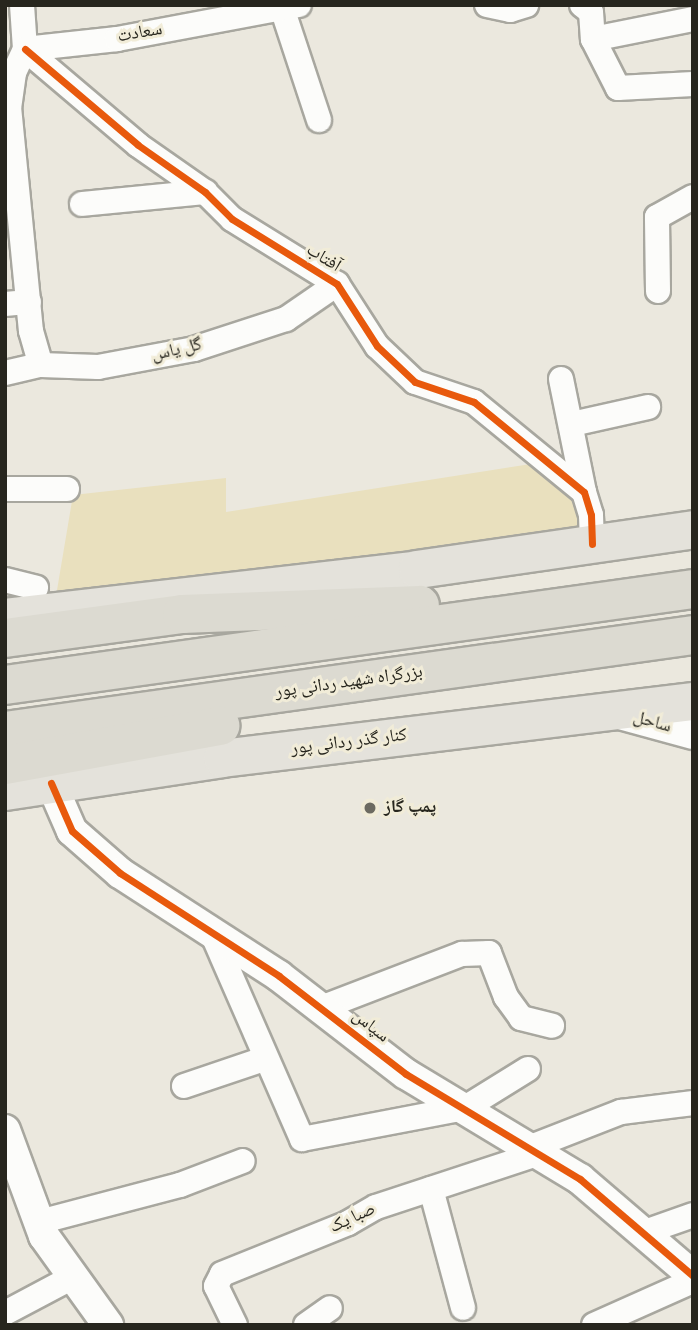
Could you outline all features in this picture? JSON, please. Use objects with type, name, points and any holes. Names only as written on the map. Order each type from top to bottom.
[{"type":"highway","points":[[5,685],[693,589]]},
{"type":"highway","points":[[5,638],[182,614],[636,597]]},
{"type":"highway","name":"بزرگراه شهید ردانی پور","points":[[5,731],[693,635]]},
{"type":"highway","points":[[5,765],[635,643]]},
{"type":"main road","points":[[5,617],[417,569],[693,529]]},
{"type":"main road","name":"کنار گذر ردانی پور","points":[[5,791],[693,701]]},
{"type":"street","points":[[22,5],[25,49],[15,73],[9,107],[17,303],[41,365]]},
{"type":"street","points":[[495,6],[526,5]]},
{"type":"street","points":[[582,5],[591,12],[593,39],[610,78],[618,88],[693,84]]},
{"type":"street","points":[[290,7],[319,120]]},
{"type":"street","name":"سعادت","points":[[25,49],[117,39],[290,7]]},
{"type":"street","points":[[593,39],[693,19]]},
{"type":"street","name":"آفتاب","points":[[25,49],[138,145],[205,192],[232,219],[337,285],[377,346],[415,382],[474,402],[584,492]]},
{"type":"street","points":[[82,204],[205,192]]},
{"type":"street","points":[[658,291],[657,217],[693,197]]},
{"type":"street","name":"گل یاس","points":[[5,373],[41,365],[98,367],[194,349],[286,318],[337,285]]},
{"type":"street","points":[[561,379],[584,492],[592,515],[592,544]]},
{"type":"street","points":[[572,424],[648,407]]},
{"type":"street","points":[[5,489],[67,489]]},
{"type":"street","points":[[5,580],[36,588]]},
{"type":"street","name":"ساحل","points":[[612,712],[693,734]]},
{"type":"street","name":"سپاس","points":[[51,783],[72,831],[120,873],[321,1008],[406,1074],[580,1179],[693,1279]]},
{"type":"street","points":[[212,933],[264,1059],[302,1139],[465,1108],[528,1069]]},
{"type":"street","points":[[321,1008],[462,954],[489,953],[506,997],[521,1018],[552,1026]]},
{"type":"street","points":[[184,1086],[264,1059]]},
{"type":"street","name":"صبا یک","points":[[235,1325],[216,1286],[222,1274],[376,1207],[536,1150],[621,1112],[693,1103]]},
{"type":"street","points":[[7,1139],[39,1222],[73,1277],[108,1325]]},
{"type":"street","points":[[39,1222],[180,1185],[243,1161]]},
{"type":"street","points":[[431,1189],[463,1308]]},
{"type":"street","points":[[642,1233],[693,1215]]},
{"type":"street","points":[[5,1312],[73,1277]]},
{"type":"street","points":[[594,1325],[693,1279]]},
{"type":"street","points":[[306,1325],[330,1308]]},
{"type":"shaded area","points":[[531,464],[577,499],[584,522],[574,534],[55,602],[73,495],[226,478],[226,512]]},
{"type":"cycle path","points":[[25,49],[138,145],[205,192],[232,219],[337,284],[377,346],[415,382],[474,402],[584,492],[591,515],[592,544]]},
{"type":"cycle path","points":[[51,783],[72,831],[120,873],[279,976],[406,1074],[580,1179],[693,1276]]},
{"type":"place","name":"پمپ گاز","points":[[370,808]]}]
